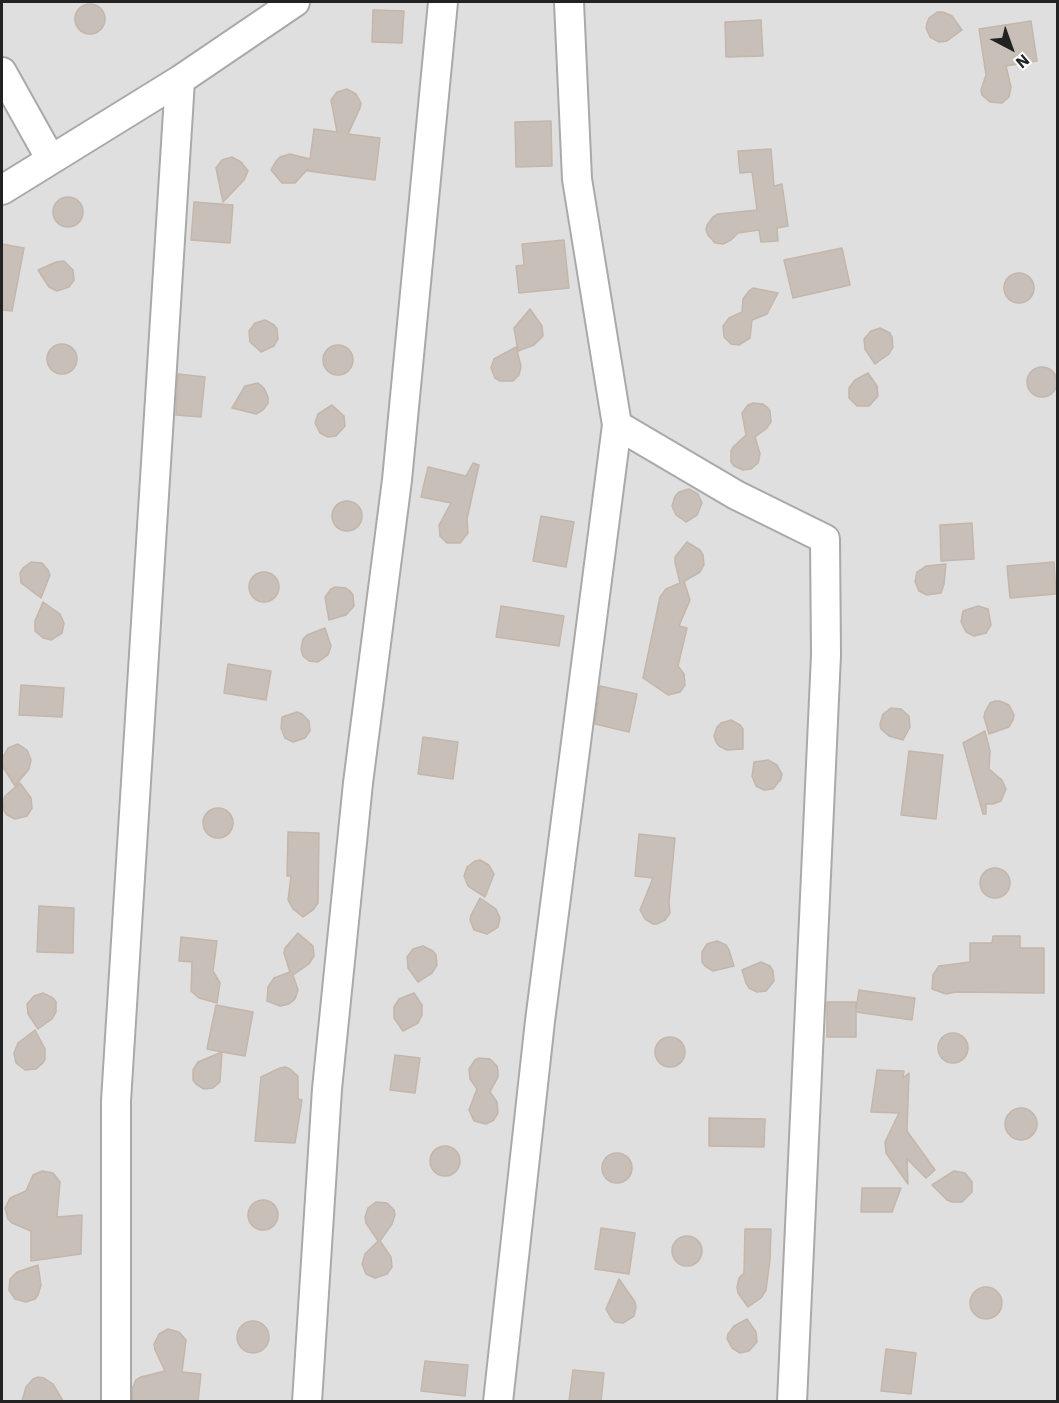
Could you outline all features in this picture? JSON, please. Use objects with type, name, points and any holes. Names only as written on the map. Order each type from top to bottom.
[{"type":"street","points":[[2,190],[50,158],[180,80],[295,2]]},
{"type":"street","points":[[306,1401],[327,1089],[358,783],[397,480],[443,2]]},
{"type":"street","points":[[498,1401],[540,1022],[617,425],[577,178],[569,2]]},
{"type":"street","points":[[2,72],[50,158]]},
{"type":"street","points":[[116,1401],[116,1101],[180,80]]},
{"type":"street","points":[[617,425],[736,495],[825,539],[826,655],[792,1401]]},
{"type":"shaded area","points":[[2,2],[1057,2],[1057,1401],[2,1401]]},
{"type":"building","points":[[90,4],[96,5],[104,13],[104,25],[96,33],[90,34],[84,33],[76,25],[75,19],[76,13],[84,5]]},
{"type":"building","points":[[373,10],[404,11],[402,43],[372,42]]},
{"type":"building","points":[[937,12],[952,16],[962,30],[947,41],[939,42],[930,37],[926,28],[927,23],[929,18]]},
{"type":"building","points":[[761,20],[763,56],[726,57],[725,22]]},
{"type":"building","points":[[1031,21],[1037,61],[1006,66],[1011,87],[1009,97],[1002,103],[990,102],[982,95],[981,90],[986,75],[979,29]]},
{"type":"building","points":[[347,89],[356,94],[361,103],[348,134],[380,138],[375,180],[308,171],[308,169],[295,183],[282,183],[271,170],[276,161],[290,154],[310,159],[314,129],[337,132],[331,100],[337,92]]},
{"type":"building","points":[[551,121],[552,166],[516,167],[515,122]]},
{"type":"building","points":[[771,149],[774,186],[782,184],[788,226],[777,228],[778,241],[761,242],[759,230],[738,233],[723,244],[715,243],[706,230],[713,217],[718,214],[757,210],[752,172],[740,173],[738,151]]},
{"type":"building","points":[[232,157],[241,162],[248,171],[244,180],[223,202],[216,168],[222,160]]},
{"type":"building","points":[[68,197],[79,201],[83,212],[79,223],[68,227],[57,223],[53,212],[57,201]]},
{"type":"building","points":[[194,202],[233,205],[230,243],[191,240]]},
{"type":"building","points":[[564,240],[569,288],[519,293],[516,266],[524,265],[522,244]]},
{"type":"building","points":[[2,244],[24,248],[12,311],[2,310]]},
{"type":"building","points":[[842,248],[850,285],[793,298],[784,260]]},
{"type":"building","points":[[64,261],[73,270],[74,280],[69,287],[57,291],[49,287],[38,270]]},
{"type":"building","points":[[1019,273],[1025,274],[1033,282],[1033,294],[1025,302],[1019,303],[1013,302],[1005,294],[1004,288],[1005,282],[1013,274]]},
{"type":"building","points":[[753,288],[778,293],[767,314],[752,320],[750,338],[739,345],[731,344],[724,337],[723,326],[729,318],[742,312],[743,299]]},
{"type":"building","points":[[530,309],[542,326],[543,336],[534,345],[518,351],[514,328]]},
{"type":"building","points":[[265,320],[277,329],[278,339],[274,346],[261,352],[250,342],[249,331],[255,323]]},
{"type":"building","points":[[880,328],[890,333],[893,347],[889,354],[875,364],[865,349],[864,339],[871,331]]},
{"type":"building","points":[[62,344],[68,345],[76,353],[76,365],[68,373],[62,374],[56,373],[48,365],[47,359],[48,353],[56,345]]},
{"type":"building","points":[[338,345],[349,349],[353,360],[349,371],[338,375],[327,371],[323,360],[327,349]]},
{"type":"building","points":[[516,347],[521,366],[519,375],[513,381],[500,381],[495,378],[491,368],[494,359]]},
{"type":"building","points":[[1042,367],[1048,368],[1056,376],[1056,388],[1048,396],[1042,397],[1036,396],[1028,388],[1027,382],[1028,376],[1036,368]]},
{"type":"building","points":[[868,373],[877,386],[878,396],[869,406],[857,406],[849,398],[849,388],[855,380]]},
{"type":"building","points":[[178,374],[205,377],[201,417],[176,415]]},
{"type":"building","points":[[258,383],[264,388],[268,397],[268,403],[263,410],[256,414],[232,408],[245,386]]},
{"type":"building","points":[[753,403],[767,407],[770,411],[771,422],[755,437],[760,454],[758,463],[751,469],[743,470],[731,462],[731,451],[746,435],[742,413],[748,405]]},
{"type":"building","points":[[332,405],[344,416],[345,426],[336,436],[328,437],[320,433],[315,423],[318,414]]},
{"type":"building","points":[[473,463],[479,465],[467,519],[468,533],[460,543],[447,543],[440,536],[439,525],[451,503],[421,497],[428,467],[466,476]]},
{"type":"building","points":[[689,489],[698,494],[702,503],[697,515],[686,522],[676,515],[672,506],[679,492]]},
{"type":"building","points":[[347,501],[353,502],[361,510],[361,522],[353,530],[347,531],[341,530],[333,522],[332,516],[333,510],[341,502]]},
{"type":"building","points":[[541,516],[574,522],[566,567],[533,561]]},
{"type":"building","points":[[972,523],[974,559],[941,561],[940,525]]},
{"type":"building","points":[[687,542],[700,550],[704,565],[700,572],[684,581],[690,600],[679,626],[687,628],[678,666],[684,674],[685,685],[680,692],[668,695],[643,678],[660,597],[666,589],[680,583],[675,557]]},
{"type":"building","points":[[31,562],[42,563],[50,575],[41,598],[21,583],[20,573]]},
{"type":"building","points":[[1054,562],[1056,594],[1010,598],[1007,566]]},
{"type":"building","points":[[946,564],[941,593],[927,595],[919,591],[915,582],[917,572],[926,566]]},
{"type":"building","points":[[264,572],[270,573],[278,581],[278,593],[270,601],[264,602],[258,601],[250,593],[249,587],[250,581],[258,573]]},
{"type":"building","points":[[335,587],[346,588],[350,591],[353,595],[354,606],[346,615],[329,620],[325,597]]},
{"type":"building","points":[[43,602],[60,614],[64,623],[62,633],[51,640],[43,638],[35,631],[35,621]]},
{"type":"building","points":[[501,606],[564,616],[559,646],[496,637]]},
{"type":"building","points":[[978,606],[988,609],[991,625],[986,633],[974,636],[966,632],[961,622],[963,611]]},
{"type":"building","points":[[325,628],[331,646],[328,655],[318,662],[309,661],[303,656],[301,649],[303,639]]},
{"type":"building","points":[[228,664],[271,671],[266,700],[224,693]]},
{"type":"building","points":[[21,685],[64,688],[62,717],[19,715]]},
{"type":"building","points":[[600,686],[637,694],[629,732],[595,724]]},
{"type":"building","points":[[995,701],[1009,705],[1014,715],[1009,727],[989,734],[984,717],[990,703]]},
{"type":"building","points":[[891,708],[901,709],[909,716],[910,727],[903,740],[889,736],[881,729],[883,714]]},
{"type":"building","points":[[297,712],[309,721],[310,731],[305,738],[293,742],[285,738],[281,728],[282,717]]},
{"type":"building","points":[[731,720],[743,729],[743,749],[727,750],[716,742],[714,736],[717,727]]},
{"type":"building","points":[[985,731],[990,751],[989,769],[1002,780],[1006,789],[1001,801],[986,804],[986,814],[983,814],[963,743]]},
{"type":"building","points":[[423,737],[458,742],[453,779],[418,774]]},
{"type":"building","points":[[18,744],[27,750],[31,760],[29,769],[15,786],[3,767],[2,759],[8,748]]},
{"type":"building","points":[[909,751],[943,755],[936,819],[901,815]]},
{"type":"building","points":[[768,760],[777,765],[782,774],[773,789],[764,790],[756,786],[752,776],[754,762]]},
{"type":"building","points":[[20,783],[31,798],[32,808],[27,816],[15,819],[4,811],[3,800]]},
{"type":"building","points":[[218,808],[224,809],[232,817],[232,829],[224,837],[218,838],[212,837],[204,829],[203,823],[204,817],[212,809]]},
{"type":"building","points":[[288,832],[319,833],[318,903],[303,917],[293,909],[288,900],[291,876],[287,876]]},
{"type":"building","points":[[639,834],[675,838],[670,913],[665,920],[657,924],[645,919],[640,910],[653,878],[635,876]]},
{"type":"building","points":[[480,860],[489,865],[494,874],[485,897],[468,886],[464,876],[467,867]]},
{"type":"building","points":[[995,868],[1006,872],[1010,883],[1006,894],[995,898],[984,894],[980,883],[984,872]]},
{"type":"building","points":[[480,898],[496,909],[500,918],[498,927],[487,934],[474,930],[470,920]]},
{"type":"building","points":[[39,906],[74,908],[73,953],[37,952]]},
{"type":"building","points":[[298,933],[313,946],[314,956],[309,964],[293,975],[298,990],[295,999],[289,1004],[280,1006],[267,1001],[268,987],[274,978],[290,972],[284,953],[285,948]]},
{"type":"building","points":[[993,936],[1020,936],[1020,948],[1044,948],[1044,993],[956,992],[946,994],[932,989],[933,975],[939,966],[970,962],[970,943],[992,943]]},
{"type":"building","points":[[181,937],[217,941],[213,971],[220,983],[217,1003],[199,998],[191,991],[192,962],[179,961]]},
{"type":"building","points":[[717,941],[726,945],[734,966],[713,971],[702,962],[702,952],[707,944]]},
{"type":"building","points":[[423,946],[436,955],[437,965],[432,973],[418,982],[408,968],[407,957],[413,949]]},
{"type":"building","points":[[761,962],[770,966],[774,981],[766,991],[757,992],[749,988],[742,970]]},
{"type":"building","points":[[859,990],[915,998],[912,1020],[856,1012],[856,1037],[827,1037],[827,1002],[856,1002],[856,1010]]},
{"type":"building","points":[[43,993],[56,1002],[56,1012],[52,1019],[38,1029],[28,1014],[27,1004],[34,996]]},
{"type":"building","points":[[414,993],[422,1005],[422,1015],[418,1023],[403,1031],[394,1018],[394,1007],[399,999]]},
{"type":"building","points":[[216,1005],[253,1012],[245,1056],[207,1049]]},
{"type":"building","points":[[35,1030],[45,1049],[45,1059],[36,1069],[25,1070],[16,1063],[14,1053],[18,1043]]},
{"type":"building","points":[[953,1033],[964,1037],[968,1048],[964,1059],[953,1063],[942,1059],[938,1048],[942,1037]]},
{"type":"building","points":[[670,1037],[681,1041],[685,1052],[681,1063],[670,1067],[659,1063],[655,1052],[659,1041]]},
{"type":"building","points":[[222,1052],[220,1082],[213,1088],[204,1089],[196,1084],[193,1080],[193,1070],[198,1062]]},
{"type":"building","points":[[395,1055],[420,1058],[415,1093],[390,1090]]},
{"type":"building","points":[[479,1058],[490,1059],[497,1066],[498,1071],[498,1077],[490,1092],[497,1102],[498,1113],[494,1120],[486,1124],[474,1121],[469,1110],[477,1089],[470,1079],[469,1069]]},
{"type":"building","points":[[285,1067],[298,1076],[298,1099],[302,1100],[295,1143],[255,1141],[261,1077]]},
{"type":"building","points":[[877,1070],[904,1071],[903,1078],[909,1073],[907,1131],[935,1170],[926,1178],[907,1159],[908,1184],[886,1153],[885,1142],[899,1113],[871,1112]]},
{"type":"building","points":[[1021,1108],[1032,1113],[1037,1124],[1032,1135],[1021,1140],[1010,1135],[1005,1124],[1010,1113]]},
{"type":"building","points":[[709,1118],[765,1119],[764,1147],[709,1146]]},
{"type":"building","points":[[445,1146],[451,1147],[459,1155],[459,1167],[451,1175],[445,1176],[439,1175],[431,1167],[430,1161],[431,1155],[439,1147]]},
{"type":"building","points":[[617,1153],[623,1154],[631,1162],[631,1174],[623,1182],[617,1183],[611,1182],[603,1174],[602,1168],[603,1162],[611,1154]]},
{"type":"building","points":[[42,1171],[53,1173],[60,1182],[57,1217],[82,1215],[81,1254],[31,1261],[31,1231],[8,1219],[5,1208],[10,1198],[26,1191],[33,1175]]},
{"type":"building","points":[[954,1171],[965,1173],[972,1182],[972,1192],[962,1202],[947,1200],[932,1185]]},
{"type":"building","points":[[862,1188],[901,1188],[892,1212],[861,1212]]},
{"type":"building","points":[[263,1200],[269,1201],[277,1209],[277,1221],[269,1229],[263,1230],[257,1229],[249,1221],[248,1215],[249,1209],[257,1201]]},
{"type":"building","points":[[376,1202],[387,1203],[394,1210],[395,1215],[392,1224],[380,1241],[391,1257],[392,1267],[387,1274],[375,1278],[366,1274],[362,1264],[365,1254],[378,1241],[366,1223],[365,1217],[368,1208]]},
{"type":"building","points":[[601,1228],[635,1233],[629,1274],[595,1269]]},
{"type":"building","points":[[745,1229],[771,1229],[766,1290],[761,1298],[748,1307],[738,1293],[737,1287],[739,1278],[744,1273]]},
{"type":"building","points":[[687,1236],[693,1237],[701,1245],[701,1257],[693,1265],[687,1266],[681,1265],[673,1257],[672,1251],[673,1245],[681,1237]]},
{"type":"building","points":[[38,1265],[41,1285],[38,1295],[35,1299],[26,1302],[15,1299],[9,1290],[10,1279],[17,1272]]},
{"type":"building","points":[[619,1279],[636,1307],[634,1316],[623,1323],[615,1322],[606,1309]]},
{"type":"building","points":[[986,1287],[997,1292],[1002,1303],[997,1314],[986,1319],[975,1314],[970,1303],[975,1292]]},
{"type":"building","points":[[747,1319],[756,1332],[757,1342],[749,1351],[740,1353],[732,1348],[727,1339],[728,1334],[734,1326]]},
{"type":"building","points":[[253,1321],[264,1326],[269,1337],[264,1348],[253,1353],[242,1348],[237,1337],[242,1326]]},
{"type":"building","points":[[168,1329],[179,1332],[186,1340],[182,1372],[201,1374],[198,1401],[133,1401],[132,1389],[136,1380],[165,1371],[154,1344],[159,1334]]},
{"type":"building","points":[[886,1349],[916,1353],[911,1394],[881,1391]]},
{"type":"building","points":[[425,1361],[468,1365],[465,1396],[421,1391]]},
{"type":"building","points":[[573,1370],[604,1373],[601,1401],[569,1401]]},
{"type":"building","points":[[38,1377],[53,1384],[63,1401],[22,1401],[26,1387]]}]
